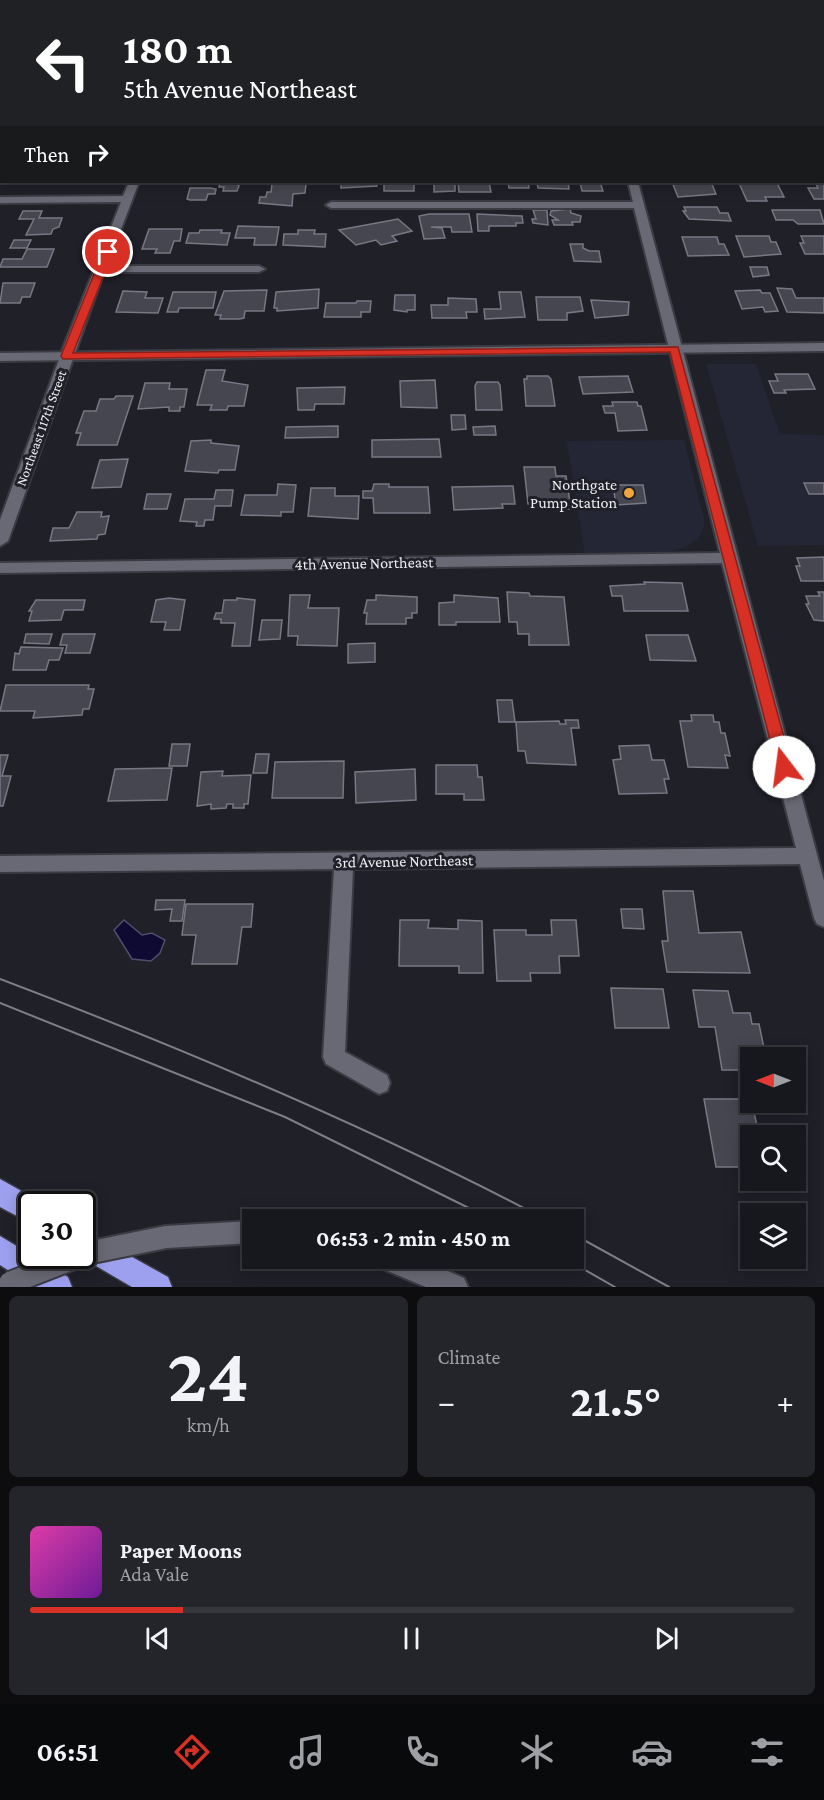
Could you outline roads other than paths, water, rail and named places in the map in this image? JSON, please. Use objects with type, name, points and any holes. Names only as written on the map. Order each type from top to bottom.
[{"type":"highway","points":[[0,1192],[18,1203]]},
{"type":"highway","points":[[0,1249],[58,1287]]},
{"type":"highway","points":[[96,1250],[159,1287]]},
{"type":"street","name":"Northeast 117th Street","points":[[0,541],[67,356],[134,183]]},
{"type":"street","points":[[633,183],[728,558],[824,918]]},
{"type":"street","points":[[0,200],[127,199]]},
{"type":"street","points":[[331,205],[639,205]]},
{"type":"street","points":[[102,269],[259,269]]},
{"type":"street","points":[[0,357],[824,347]]},
{"type":"street","name":"4th Avenue Northeast","points":[[0,568],[728,558]]},
{"type":"street","name":"3rd Avenue Northeast","points":[[0,864],[807,856]]},
{"type":"street","points":[[344,861],[334,1057],[379,1083]]},
{"type":"street","points":[[96,1252],[164,1236],[198,1232],[242,1232]]},
{"type":"street","points":[[5,1285],[46,1269]]},
{"type":"street","points":[[413,1269],[455,1287]]},
{"type":"tram line","points":[[0,979],[277,1091],[413,1153],[525,1209]]},
{"type":"tram line","points":[[0,1003],[285,1117],[471,1209]]},
{"type":"tram line","points":[[584,1240],[669,1287]]},
{"type":"tram line","points":[[583,1269],[615,1287]]},
{"type":"place","name":"Northgate Pump Station","points":[[629,493]]}]
